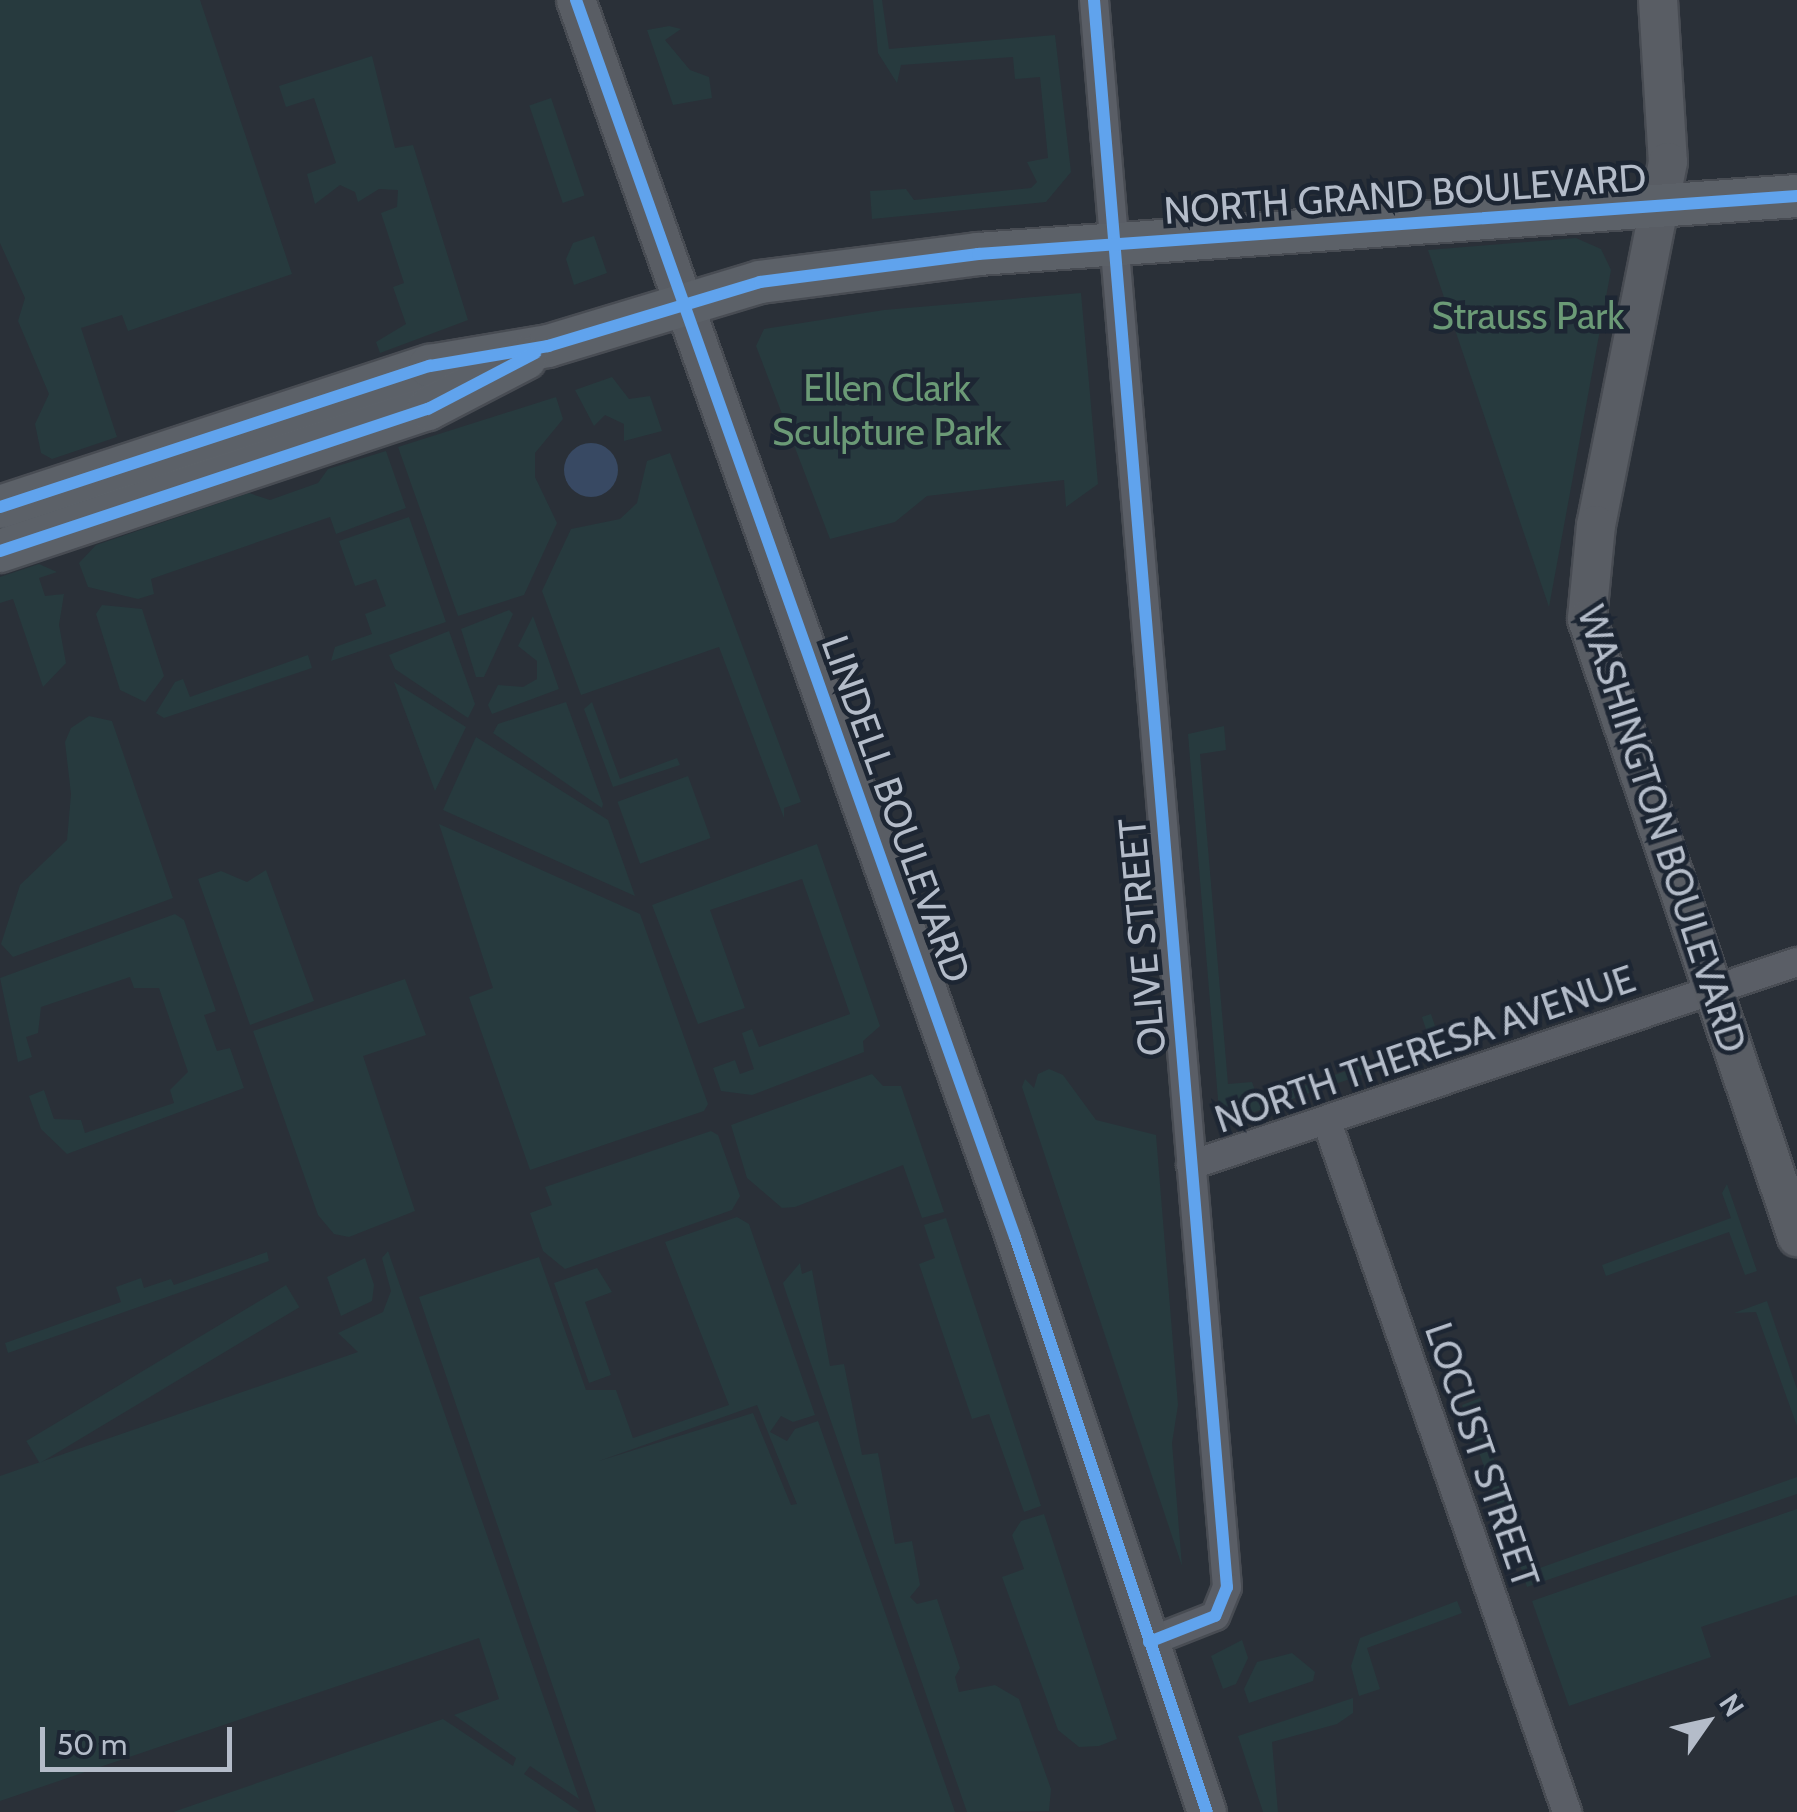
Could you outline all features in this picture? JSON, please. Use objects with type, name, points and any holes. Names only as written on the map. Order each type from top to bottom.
[{"type":"main road","name":"LINDELL BOULEVARD","points":[[576,0],[1016,1237],[1150,1642]]},
{"type":"main road","name":"WASHINGTON BOULEVARD","points":[[1658,0],[1669,144],[1584,592],[1587,618],[1797,1237]]},
{"type":"main road","name":"NORTH GRAND BOULEVARD","points":[[0,507],[430,366],[548,346],[760,282],[892,262],[1797,196]]},
{"type":"main road","name":"NORTH GRAND BOULEVARD","points":[[0,551],[428,408],[548,346]]},
{"type":"main road","points":[[1150,1642],[1207,1812]]},
{"type":"street","name":"OLIVE STREET","points":[[1094,0],[1226,1598],[1208,1621],[1150,1642]]},
{"type":"street","name":"NORTH THERESA AVENUE","points":[[1191,1165],[1797,962]]},
{"type":"street","name":"LOCUST STREET","points":[[1326,1122],[1567,1812]]},
{"type":"green space","points":[[0,0],[200,0],[292,274],[128,331],[122,315],[81,328],[117,437],[52,459],[41,453],[35,424],[49,394],[18,321],[25,298],[0,243]]},
{"type":"green space","points":[[873,0],[882,0],[889,49],[1055,35],[1071,172],[1046,202],[872,219],[870,191],[906,189],[914,200],[1031,188],[1037,182],[1027,162],[1048,158],[1040,77],[1015,79],[1013,57],[901,65],[897,83],[878,53]]},
{"type":"green space","points":[[669,26],[681,29],[665,40],[690,70],[709,77],[712,98],[673,105],[647,30]]},
{"type":"green space","points":[[372,56],[395,148],[413,145],[468,320],[380,353],[376,342],[406,324],[393,287],[404,283],[381,213],[397,207],[398,190],[379,189],[358,202],[355,192],[340,185],[315,204],[307,174],[336,163],[314,98],[286,107],[279,86]]},
{"type":"green space","points":[[551,98],[585,195],[563,203],[529,105]]},
{"type":"green space","points":[[594,236],[607,273],[574,285],[566,259],[573,243]]},
{"type":"green space","name":"Strauss Park","points":[[1576,238],[1601,249],[1611,270],[1549,607],[1428,250]]},
{"type":"green space","name":"Ellen Clark Sculpture Park","points":[[1081,293],[1098,484],[1066,507],[1064,480],[927,496],[895,522],[830,539],[756,346],[764,329],[884,310]]},
{"type":"green space","points":[[612,377],[629,399],[650,396],[662,431],[624,441],[624,424],[605,415],[594,426],[575,390]]},
{"type":"green space","points":[[556,397],[563,419],[535,453],[535,477],[557,523],[524,595],[458,616],[398,447]]},
{"type":"green space","points":[[386,451],[406,508],[336,534],[330,517],[151,579],[154,594],[138,599],[88,587],[79,563],[96,545],[249,493],[270,500],[318,483],[328,469]]},
{"type":"green space","points":[[670,453],[801,802],[784,808],[784,818],[719,647],[581,695],[542,591],[571,529],[620,519],[637,503],[647,461]]},
{"type":"green space","points":[[409,517],[446,622],[331,661],[335,647],[372,634],[365,614],[386,606],[376,579],[355,586],[339,541]]},
{"type":"green space","points":[[39,564],[57,572],[39,578],[45,596],[64,594],[59,625],[66,663],[43,687],[13,599],[0,603],[0,577]]},
{"type":"green space","points":[[102,605],[142,609],[164,676],[145,702],[120,690],[96,614]]},
{"type":"green space","points":[[509,610],[513,614],[484,677],[476,677],[461,629]]},
{"type":"green space","points":[[533,616],[559,689],[492,714],[488,705],[498,685],[523,687],[537,679],[537,661],[518,646]]},
{"type":"green space","points":[[449,631],[475,704],[468,718],[395,669],[389,655]]},
{"type":"green space","points":[[308,655],[312,668],[164,718],[156,713],[175,682],[183,679],[190,697]]},
{"type":"green space","points":[[394,682],[466,727],[435,791]]},
{"type":"green space","points":[[566,702],[602,808],[493,733],[498,724]]},
{"type":"green space","points":[[592,702],[620,779],[677,758],[680,765],[613,787],[584,709]]},
{"type":"green space","points":[[89,716],[112,721],[173,898],[13,957],[1,944],[20,885],[67,840],[71,794],[65,742],[71,728]]},
{"type":"green space","points":[[1224,726],[1226,750],[1200,754],[1228,1084],[1252,1082],[1259,1102],[1430,1041],[1422,1017],[1431,1014],[1442,1047],[1220,1124],[1188,734]]},
{"type":"green space","points":[[476,737],[608,820],[635,896],[443,810]]},
{"type":"green space","points":[[688,776],[711,838],[640,864],[618,802]]},
{"type":"green space","points":[[439,824],[640,914],[708,1104],[704,1111],[530,1170],[469,997],[493,988]]},
{"type":"green space","points":[[817,844],[880,1026],[863,1041],[864,1052],[752,1095],[721,1091],[713,1068],[735,1060],[740,1074],[754,1069],[742,1033],[752,1029],[759,1047],[850,1014],[802,879],[710,910],[745,1008],[698,1024],[652,905]]},
{"type":"green space","points":[[266,870],[314,1001],[250,1025],[198,879],[221,871],[247,882]]},
{"type":"green space","points":[[175,914],[184,920],[216,1011],[204,1015],[217,1051],[230,1048],[244,1088],[67,1154],[41,1129],[29,1096],[44,1090],[54,1119],[81,1120],[85,1133],[174,1103],[170,1090],[188,1072],[159,988],[134,988],[130,977],[41,1007],[38,1033],[26,1037],[32,1057],[18,1062],[0,978]]},
{"type":"green space","points":[[405,979],[426,1035],[363,1056],[415,1211],[349,1237],[334,1234],[318,1215],[253,1031]]},
{"type":"green space","points":[[1049,1069],[1063,1075],[1096,1120],[1156,1135],[1178,1405],[1172,1443],[1182,1566],[1022,1087],[1025,1079],[1034,1088],[1038,1074]]},
{"type":"green space","points":[[872,1074],[883,1086],[901,1086],[944,1212],[922,1218],[903,1165],[795,1207],[782,1208],[747,1178],[731,1125]]},
{"type":"green space","points":[[711,1131],[718,1135],[740,1196],[732,1210],[565,1269],[543,1251],[530,1213],[552,1205],[545,1187]]},
{"type":"green space","points":[[1727,1184],[1757,1271],[1745,1275],[1729,1232],[1606,1276],[1602,1265],[1731,1218],[1722,1193]]},
{"type":"green space","points":[[737,1217],[749,1224],[815,1415],[793,1422],[781,1416],[770,1432],[787,1441],[795,1429],[818,1421],[955,1812],[596,1812],[419,1297],[539,1257],[586,1390],[616,1390],[633,1438],[729,1405],[665,1242]],"holes":[[[757,1405],[797,1504],[791,1505],[753,1413],[599,1461]]]},
{"type":"green space","points":[[946,1218],[1041,1506],[1024,1512],[989,1414],[972,1419],[919,1264],[935,1258],[924,1225]]},
{"type":"green space","points":[[388,1251],[579,1799],[530,1766],[524,1774],[580,1812],[173,1812],[443,1719],[513,1766],[516,1758],[454,1715],[499,1699],[479,1638],[0,1801],[0,1476],[358,1352],[338,1333],[383,1312],[391,1291],[382,1258]]},
{"type":"green space","points":[[267,1252],[269,1261],[8,1353],[5,1343],[121,1302],[116,1287],[141,1278],[144,1288],[171,1279],[174,1285]]},
{"type":"green space","points":[[365,1258],[374,1285],[372,1301],[341,1316],[327,1277]]},
{"type":"green space","points":[[800,1263],[802,1274],[812,1270],[830,1366],[844,1364],[862,1455],[878,1453],[895,1544],[912,1541],[920,1585],[910,1597],[917,1604],[937,1599],[960,1668],[955,1677],[959,1692],[995,1685],[1019,1699],[1051,1789],[1049,1811],[967,1812],[783,1283]]},
{"type":"green space","points":[[597,1268],[612,1292],[585,1302],[611,1375],[589,1383],[554,1283]]},
{"type":"green space","points":[[286,1285],[299,1307],[40,1463],[26,1441]]},
{"type":"green space","points":[[1767,1301],[1797,1389],[1797,1426],[1756,1312],[1734,1313]]},
{"type":"green space","points":[[1480,1398],[1488,1412],[1479,1418],[1520,1532],[1509,1536],[1462,1405]]},
{"type":"green space","points":[[1797,1477],[1797,1494],[1527,1587],[1520,1565],[1531,1562],[1534,1570]]},
{"type":"green space","points":[[1797,1509],[1797,1595],[1701,1627],[1711,1657],[1569,1706],[1532,1601]]},
{"type":"green space","points":[[1044,1514],[1117,1739],[1099,1746],[1079,1747],[1058,1730],[1002,1577],[1024,1569],[1012,1535],[1021,1521]]},
{"type":"green space","points":[[1457,1601],[1462,1613],[1367,1648],[1380,1689],[1359,1696],[1351,1666],[1360,1638]]},
{"type":"green space","points":[[1242,1640],[1248,1658],[1236,1684],[1223,1689],[1211,1656]]},
{"type":"green space","points":[[1292,1653],[1315,1672],[1313,1681],[1249,1703],[1244,1689],[1257,1662]]},
{"type":"green space","points":[[1353,1698],[1353,1713],[1337,1724],[1272,1742],[1278,1812],[1263,1812],[1238,1736]]},
{"type":"water","points":[[591,443],[610,451],[618,470],[610,489],[591,497],[572,489],[564,470],[572,451]]},
{"type":"cycle path","points":[[576,0],[1015,1237],[1207,1812]]},
{"type":"cycle path","points":[[1094,0],[1227,1587],[1215,1616],[1149,1642]]},
{"type":"cycle path","points":[[0,507],[430,366],[548,346],[760,282],[978,254],[1797,196]]},
{"type":"cycle path","points":[[0,551],[428,409],[535,353]]}]
